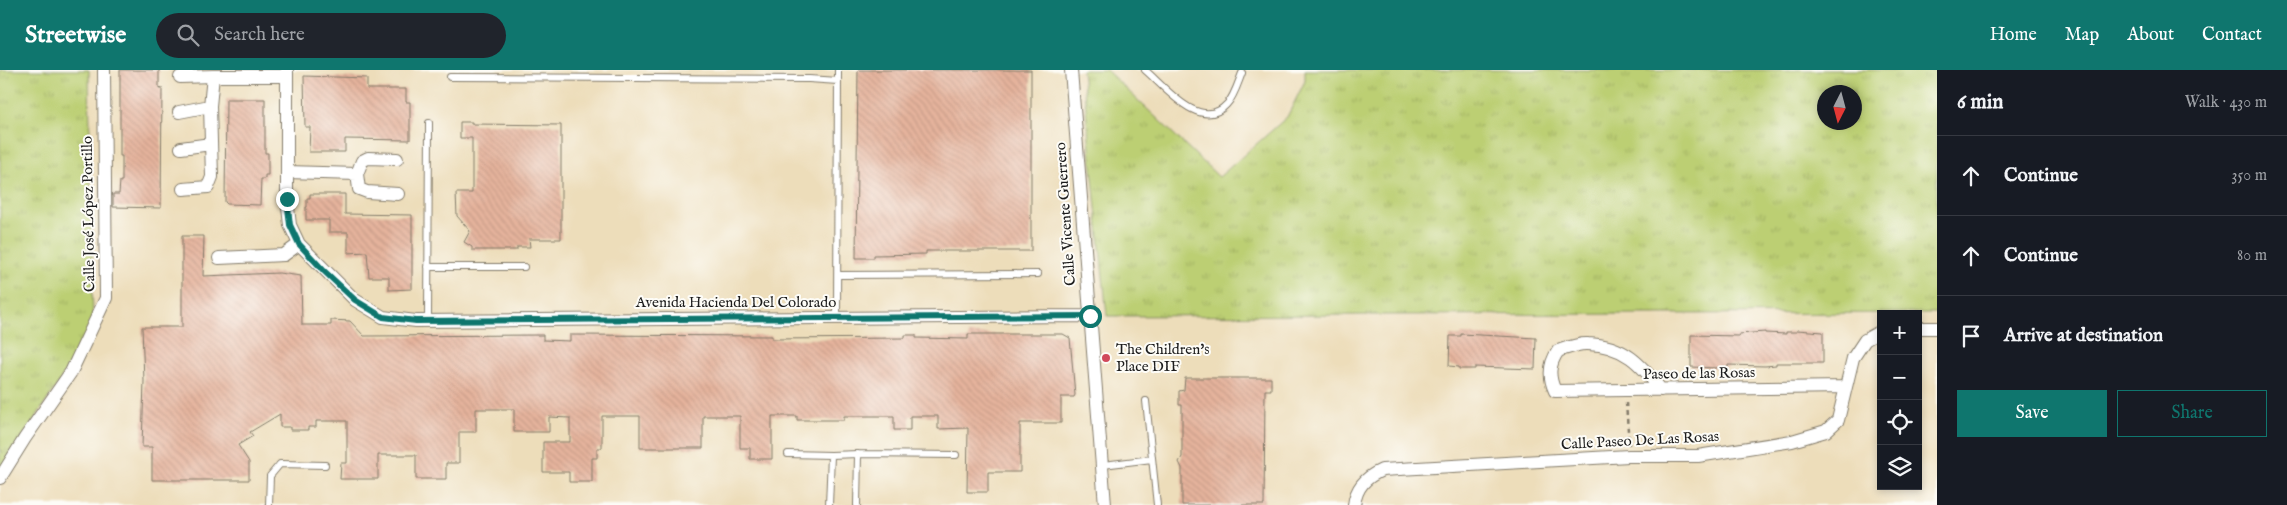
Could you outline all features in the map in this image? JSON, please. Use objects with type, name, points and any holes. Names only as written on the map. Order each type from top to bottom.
[{"type":"street","name":"Calle José López Portillo","points":[[0,478],[24,438],[72,372],[106,298],[104,70]]},
{"type":"street","name":"Calle Vicente Guerrero","points":[[1071,70],[1105,505]]},
{"type":"street","points":[[180,77],[287,73],[287,172],[290,225],[299,244],[284,255],[219,258]]},
{"type":"street","points":[[183,188],[208,187],[212,177],[210,106],[213,76]]},
{"type":"street","points":[[179,112],[210,106]]},
{"type":"street","points":[[181,148],[211,144]]},
{"type":"street","points":[[397,159],[368,158],[362,161],[358,174],[359,189],[367,192],[398,194]]},
{"type":"street","points":[[287,172],[358,174]]},
{"type":"street","name":"Avenida Hacienda Del Colorado","points":[[299,244],[355,300],[383,317],[428,321],[1090,316]]},
{"type":"street","points":[[1922,328],[1937,328],[1937,334]]},
{"type":"street","name":"Calle Paseo De Las Rosas","points":[[1354,505],[1359,487],[1369,476],[1382,470],[1630,456],[1698,456],[1792,441],[1826,431],[1838,420],[1853,358],[1865,340],[1877,334]]},
{"type":"street","name":"Paseo de las Rosas","points":[[1661,390],[1643,366],[1620,351],[1587,344],[1558,351],[1550,363],[1550,382],[1555,391],[1661,390],[1845,387]]},
{"type":"lane","points":[[809,79],[810,70]]},
{"type":"lane","points":[[837,318],[838,70]]},
{"type":"lane","points":[[1145,70],[1193,112],[1206,115],[1218,111],[1228,104],[1242,73]]},
{"type":"lane","points":[[450,78],[809,79],[838,81]]},
{"type":"lane","points":[[428,321],[429,123]]},
{"type":"lane","points":[[428,267],[524,267]]},
{"type":"lane","points":[[838,275],[1038,274]]},
{"type":"lane","points":[[1146,401],[1157,505]]},
{"type":"lane","points":[[788,454],[956,456]]},
{"type":"lane","points":[[857,505],[858,454]]},
{"type":"lane","points":[[829,505],[830,455]]},
{"type":"lane","points":[[1103,465],[1152,459]]},
{"type":"lane","points":[[269,505],[270,476],[280,464],[325,465]]},
{"type":"path","points":[[1625,390],[1630,456]]},
{"type":"green space","points":[[0,70],[89,70],[93,330],[0,472]]},
{"type":"green space","points":[[1082,70],[1106,70],[1219,177],[1287,117],[1305,81],[1305,70],[1937,70],[1937,313],[1922,313],[1922,310],[1877,310],[1877,313],[1107,316]]},
{"type":"building","points":[[120,70],[159,70],[159,89],[162,88],[161,208],[113,207],[113,194],[119,194],[120,181],[122,181],[122,156],[120,156]]},
{"type":"building","points":[[858,70],[1031,70],[1031,251],[926,251],[926,254],[874,255],[874,258],[856,258]]},
{"type":"building","points":[[304,76],[367,78],[367,89],[406,89],[406,102],[410,102],[410,140],[345,139],[345,152],[309,152],[310,127],[305,127]]},
{"type":"building","points":[[226,99],[265,99],[265,153],[268,153],[268,175],[265,175],[265,179],[261,179],[260,205],[227,204],[225,202]]},
{"type":"building","points":[[460,122],[472,122],[472,124],[561,125],[561,239],[529,239],[530,247],[517,247],[517,250],[472,250],[472,247],[464,242],[470,231],[457,216],[456,193],[472,193],[472,138],[460,138]]},
{"type":"building","points":[[310,194],[345,194],[345,214],[412,215],[412,289],[389,290],[389,277],[369,277],[367,252],[348,253],[348,232],[329,232],[329,220],[306,220],[307,198],[310,198]]},
{"type":"building","points":[[182,236],[204,236],[203,276],[279,273],[301,276],[302,325],[331,325],[331,320],[350,321],[364,336],[543,335],[543,340],[570,341],[570,335],[772,336],[772,339],[905,338],[905,335],[916,335],[916,338],[968,339],[968,334],[1063,334],[1070,338],[1075,395],[1074,397],[1061,397],[1061,423],[1020,423],[1020,472],[988,472],[988,492],[967,492],[968,428],[938,429],[938,416],[910,416],[910,430],[894,430],[894,416],[844,416],[844,420],[797,420],[797,416],[772,416],[772,459],[750,459],[750,448],[740,448],[740,416],[703,416],[703,448],[640,448],[640,416],[602,416],[602,448],[597,448],[597,458],[592,458],[592,482],[569,482],[569,472],[543,472],[543,442],[570,442],[570,418],[549,417],[549,432],[514,432],[514,409],[476,409],[476,432],[459,432],[459,463],[446,463],[446,479],[416,479],[416,455],[378,455],[378,479],[340,479],[341,463],[347,463],[347,421],[316,421],[316,427],[308,427],[308,430],[290,430],[290,427],[280,427],[280,414],[250,432],[253,436],[238,445],[249,462],[249,480],[152,480],[152,447],[142,447],[144,381],[142,327],[182,327]]},
{"type":"building","points":[[1797,330],[1823,332],[1823,363],[1776,363],[1776,365],[1765,366],[1728,365],[1728,367],[1717,368],[1691,367],[1691,335],[1739,336],[1739,334],[1765,332],[1786,334],[1786,332],[1797,332]]},
{"type":"building","points":[[1461,334],[1536,338],[1535,369],[1475,367],[1475,369],[1459,369],[1459,367],[1449,366],[1450,336],[1461,336]]},
{"type":"building","points":[[1185,378],[1271,378],[1271,390],[1265,390],[1264,505],[1182,505],[1182,468],[1179,462],[1182,457],[1182,405],[1179,405],[1179,391],[1184,390]]},
{"type":"place","name":"The Children's Place DIF","points":[[1106,358]]},
{"type":"route","points":[[287,199],[290,225],[299,244],[355,300],[383,317],[416,321],[1090,316]]}]
